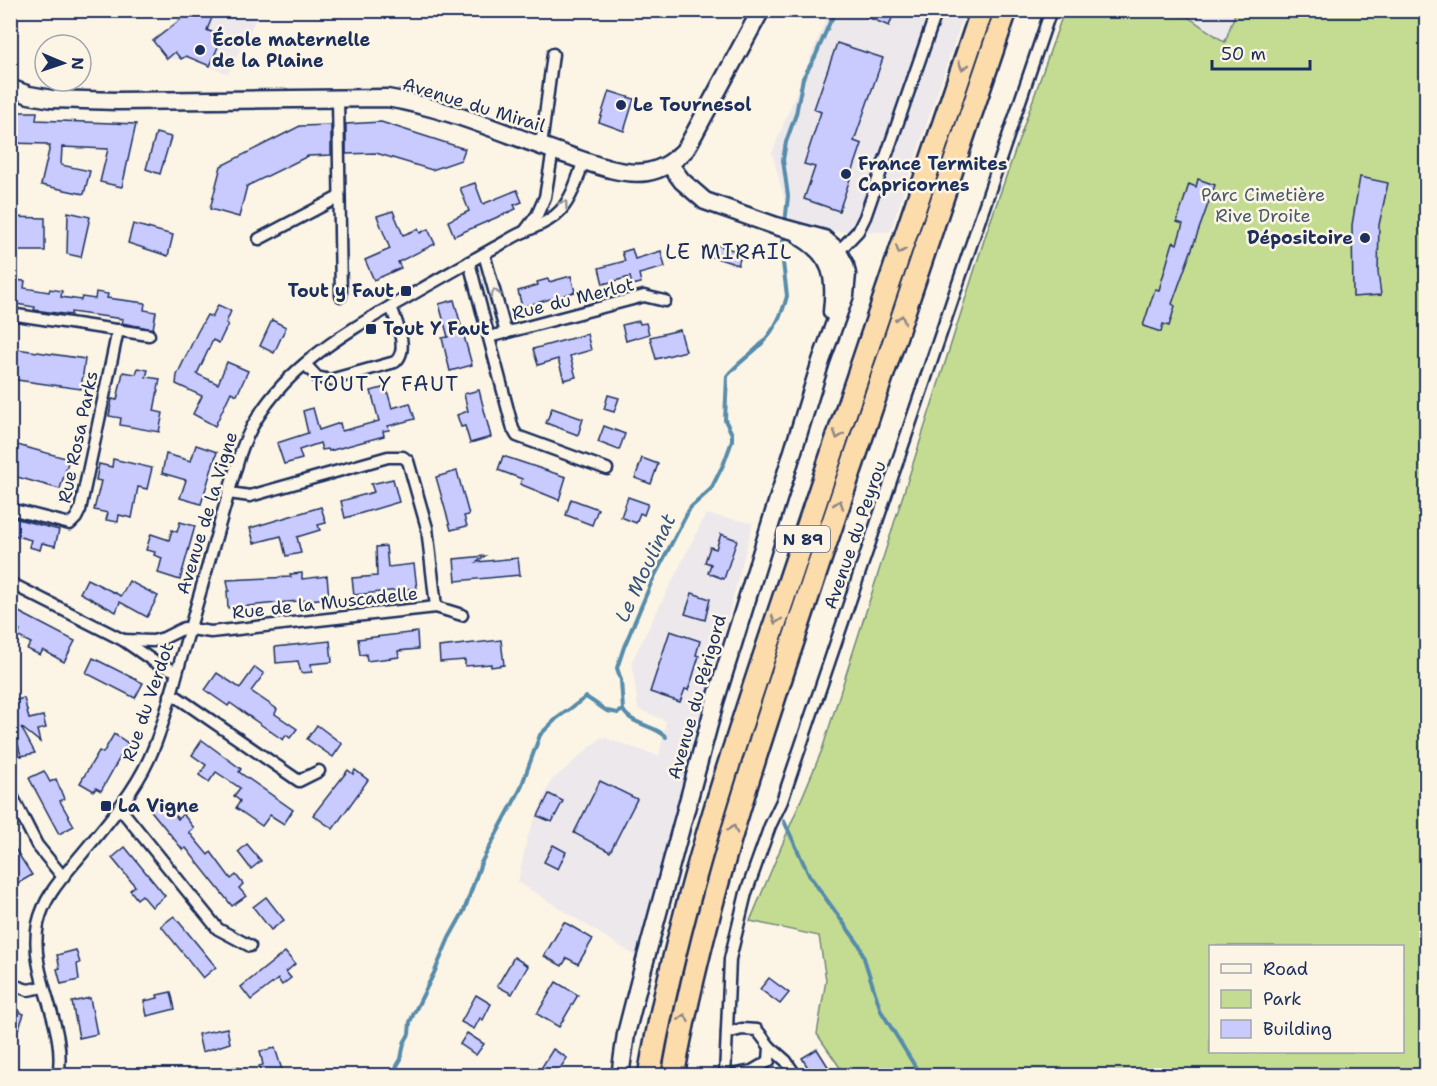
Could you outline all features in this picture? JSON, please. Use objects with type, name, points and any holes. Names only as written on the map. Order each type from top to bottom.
[{"type":"highway","name":"N 89","points":[[649,1076],[683,919],[716,805],[982,10]]},
{"type":"highway","name":"N 89","points":[[673,1076],[711,903],[756,756],[1006,10]]},
{"type":"street","points":[[670,165],[686,149],[761,10]]},
{"type":"street","points":[[831,271],[832,259],[858,231],[865,217],[937,10]]},
{"type":"street","name":"Avenue du Peyrou","points":[[726,1076],[730,959],[746,893],[770,826],[783,801],[1051,10]]},
{"type":"street","name":"Avenue de la Vigne","points":[[525,231],[537,215],[545,197],[553,54]]},
{"type":"street","name":"Avenue du Mirail","points":[[10,88],[29,95],[52,99],[117,101],[387,98],[424,105],[547,148],[625,172],[647,172],[670,165]]},
{"type":"street","points":[[338,98],[341,296]]},
{"type":"street","name":"Avenue de la Vigne","points":[[190,628],[246,437],[252,423],[272,396],[305,364],[341,336],[525,231],[540,226],[561,210],[572,191],[584,160]]},
{"type":"street","name":"Avenue du Périgord","points":[[620,1076],[639,983],[715,702],[830,335],[841,312],[846,283],[845,265],[838,252],[824,239],[776,226],[705,201],[682,181],[670,165]]},
{"type":"street","points":[[259,239],[339,197]]},
{"type":"street","name":"Avenue du Périgord","points":[[793,231],[825,256],[831,271],[834,294],[830,335]]},
{"type":"street","points":[[810,242],[830,253],[838,252]]},
{"type":"street","points":[[484,254],[506,333]]},
{"type":"street","points":[[469,262],[513,429],[517,436],[607,469]]},
{"type":"street","name":"Rue du Merlot","points":[[489,338],[644,296],[665,301]]},
{"type":"street","points":[[305,364],[317,377],[330,380],[395,363],[402,354],[402,346],[391,306]]},
{"type":"street","points":[[10,314],[149,335]]},
{"type":"street","name":"Rue Rosa Parks","points":[[10,509],[59,523],[70,524],[76,518],[80,510],[118,330]]},
{"type":"street","points":[[229,493],[250,496],[388,457],[403,457],[408,461],[427,528],[436,608]]},
{"type":"street","points":[[10,583],[123,640],[159,665],[177,671]]},
{"type":"street","name":"Rue de la Muscadelle","points":[[190,628],[211,632],[436,608],[462,615]]},
{"type":"street","points":[[123,640],[153,641],[184,628],[190,628]]},
{"type":"street","name":"Rue du Verdot","points":[[58,1076],[58,1041],[37,961],[38,924],[48,896],[119,807],[138,780],[149,759],[190,628]]},
{"type":"street","points":[[170,695],[177,697],[298,781],[319,771]]},
{"type":"street","points":[[10,792],[37,845],[63,878]]},
{"type":"street","points":[[119,807],[218,929],[250,946]]},
{"type":"street","points":[[10,984],[28,990],[43,987]]},
{"type":"street","points":[[727,1033],[742,1029],[758,1030],[770,1047],[786,1061],[796,1076]]},
{"type":"street","points":[[726,1076],[752,1071],[769,1060],[770,1047]]},
{"type":"shaded area","name":"École maternelle de la Plaine","points":[[184,11],[260,11],[228,74],[193,59],[167,59],[153,41],[180,20]]},
{"type":"shaded area","points":[[829,11],[965,11],[890,232],[793,231],[772,153]]},
{"type":"shaded area","points":[[1179,11],[1236,11],[1225,42]]},
{"type":"shaded area","points":[[706,514],[753,523],[637,957],[518,882],[527,838],[551,781],[602,737],[659,756],[666,721],[638,709],[632,661]]},
{"type":"green space","name":"Parc Cimetière Rive Droite","points":[[1064,11],[1179,11],[1225,42],[1236,11],[1426,11],[1426,1075],[845,1075],[817,1034],[826,980],[819,936],[750,921],[822,750],[986,234]]},
{"type":"building","points":[[184,10],[215,10],[207,30],[222,37],[210,66],[186,56],[181,59],[175,52],[167,59],[153,41],[180,20]]},
{"type":"building","points":[[850,10],[895,10],[889,26]]},
{"type":"building","points":[[837,43],[883,58],[854,141],[862,144],[839,211],[804,199],[815,167],[804,164],[821,112],[814,109]]},
{"type":"building","name":"Le Tournesol","points":[[609,91],[634,99],[624,131],[599,122]]},
{"type":"building","points":[[10,112],[37,112],[36,120],[136,124],[122,187],[100,182],[108,149],[62,147],[61,165],[90,171],[84,194],[41,185],[50,146],[10,143]]},
{"type":"building","points":[[381,122],[465,149],[461,160],[432,170],[376,153],[346,154],[346,124]]},
{"type":"building","points":[[331,125],[331,155],[308,156],[247,186],[239,217],[210,209],[221,166],[300,126]]},
{"type":"building","points":[[156,133],[171,137],[160,174],[146,169]]},
{"type":"building","points":[[1360,177],[1388,183],[1379,225],[1378,272],[1381,295],[1353,297],[1352,225]]},
{"type":"building","points":[[1198,179],[1215,185],[1172,304],[1175,306],[1169,326],[1163,324],[1161,332],[1143,326],[1155,289],[1159,290],[1173,242],[1177,244],[1183,224],[1177,222],[1189,184],[1196,187]]},
{"type":"building","points":[[475,183],[483,204],[517,190],[522,202],[514,205],[516,209],[454,236],[448,221],[469,211],[460,188]]},
{"type":"building","points":[[393,211],[403,235],[418,229],[420,233],[428,229],[435,244],[398,262],[401,268],[374,280],[365,260],[390,249],[377,216]]},
{"type":"building","points":[[68,212],[90,217],[81,257],[67,254]]},
{"type":"building","points":[[10,217],[45,218],[45,251],[10,251]]},
{"type":"building","points":[[133,224],[173,235],[168,256],[128,243]]},
{"type":"building","points":[[717,245],[742,253],[738,265],[713,257]]},
{"type":"building","points":[[632,249],[635,259],[661,251],[665,267],[639,274],[641,283],[632,285],[630,277],[603,284],[599,268],[625,261],[622,252]]},
{"type":"building","points":[[571,276],[575,292],[522,307],[518,291],[538,285],[537,282],[548,279],[549,282]]},
{"type":"building","points":[[13,280],[25,281],[24,288],[49,292],[50,289],[62,291],[61,297],[81,300],[82,297],[95,299],[96,292],[108,294],[107,298],[145,303],[144,310],[156,312],[153,329],[122,323],[123,319],[34,310],[35,307],[10,303],[10,286]]},
{"type":"building","points":[[454,300],[472,365],[450,371],[442,338],[448,337],[439,304]]},
{"type":"building","points":[[218,305],[231,311],[226,323],[228,324],[219,343],[213,340],[197,374],[218,384],[227,362],[248,371],[237,395],[231,392],[215,426],[193,414],[202,396],[176,384],[177,375],[197,333],[207,315],[212,317]]},
{"type":"building","points":[[272,320],[286,327],[274,353],[260,346]]},
{"type":"building","points":[[639,321],[640,324],[646,323],[649,334],[626,341],[622,325]]},
{"type":"building","points":[[680,330],[686,351],[656,359],[650,337]]},
{"type":"building","points":[[587,334],[591,350],[570,356],[576,377],[564,380],[558,359],[538,365],[533,349]]},
{"type":"building","points":[[10,348],[85,359],[81,389],[10,379]]},
{"type":"building","points":[[138,368],[148,370],[146,377],[160,379],[154,411],[163,413],[159,432],[120,425],[121,418],[109,416],[112,399],[117,400],[123,372],[136,374]]},
{"type":"building","points":[[386,387],[392,408],[410,403],[415,419],[388,426],[389,430],[383,431],[384,436],[329,451],[328,449],[322,450],[320,443],[299,450],[302,459],[284,464],[277,443],[308,433],[303,411],[313,408],[319,430],[340,423],[342,431],[379,421],[371,391]]},
{"type":"building","points":[[479,390],[491,437],[470,443],[465,426],[461,427],[457,415],[468,411],[464,394]]},
{"type":"building","points":[[608,395],[619,398],[614,412],[604,409]]},
{"type":"building","points":[[552,408],[583,419],[578,435],[546,423]]},
{"type":"building","points":[[604,426],[625,434],[619,450],[598,442]]},
{"type":"building","points":[[10,443],[69,459],[60,489],[10,475]]},
{"type":"building","points":[[196,445],[217,452],[201,504],[180,498],[186,480],[162,473],[166,454],[191,461]]},
{"type":"building","points":[[503,456],[566,477],[559,500],[520,484],[522,479],[498,470]]},
{"type":"building","points":[[642,458],[658,464],[651,484],[635,478]]},
{"type":"building","points":[[113,459],[152,468],[147,489],[138,487],[132,518],[119,515],[118,522],[106,520],[108,513],[94,510],[101,481],[96,480],[99,464],[112,467]]},
{"type":"building","points":[[457,471],[469,515],[464,516],[467,526],[451,530],[436,477]]},
{"type":"building","points":[[393,479],[399,502],[345,518],[341,501],[374,492],[371,484]]},
{"type":"building","points":[[628,497],[648,504],[644,515],[640,513],[636,523],[621,517]]},
{"type":"building","points":[[571,499],[598,509],[592,525],[566,515]]},
{"type":"building","points":[[321,507],[326,523],[318,525],[320,530],[297,537],[301,553],[286,556],[281,536],[254,543],[250,528]]},
{"type":"building","points":[[10,517],[59,530],[55,546],[42,543],[40,550],[29,547],[31,540],[10,534]]},
{"type":"building","points":[[180,522],[195,526],[180,580],[158,573],[162,558],[154,555],[155,552],[146,550],[151,534],[169,540],[172,530],[177,532]]},
{"type":"building","points":[[721,534],[737,540],[724,579],[708,573],[711,564],[705,562],[710,547],[716,549]]},
{"type":"building","points":[[386,546],[388,567],[414,564],[417,588],[354,595],[352,578],[377,576],[376,547]]},
{"type":"building","points":[[485,556],[477,562],[518,558],[520,575],[456,581],[454,559]]},
{"type":"building","points":[[302,573],[302,579],[327,576],[329,598],[228,608],[227,580],[291,577],[290,574]]},
{"type":"building","points":[[87,579],[121,596],[129,581],[158,596],[147,617],[120,602],[116,612],[80,593]]},
{"type":"building","points":[[692,593],[710,599],[705,620],[685,614]]},
{"type":"building","points":[[19,612],[75,641],[64,662],[43,650],[40,655],[27,649],[31,643],[17,636],[20,631],[11,626]]},
{"type":"building","points":[[670,631],[700,641],[696,655],[699,656],[692,679],[680,702],[650,692]]},
{"type":"building","points":[[417,632],[418,649],[398,651],[399,657],[367,661],[366,654],[360,655],[358,639]]},
{"type":"building","points":[[501,640],[504,665],[465,666],[465,660],[440,662],[439,647]]},
{"type":"building","points":[[330,641],[332,662],[311,664],[312,672],[301,673],[298,661],[276,663],[275,647]]},
{"type":"building","points":[[93,658],[143,683],[135,698],[86,673]]},
{"type":"building","points":[[255,667],[264,674],[251,691],[277,709],[275,714],[297,729],[290,738],[286,735],[283,740],[230,703],[228,706],[205,690],[217,673],[240,688]]},
{"type":"building","points":[[24,698],[29,719],[43,716],[46,728],[37,730],[40,742],[21,727],[35,753],[21,756],[11,717],[10,702]]},
{"type":"building","points":[[317,725],[342,744],[333,757],[307,739]]},
{"type":"building","points":[[114,734],[128,743],[101,791],[96,788],[94,791],[80,783],[99,751],[103,753]]},
{"type":"building","points":[[202,740],[241,769],[239,772],[293,810],[284,824],[270,815],[262,826],[236,808],[240,801],[234,796],[240,788],[216,772],[209,782],[199,775],[206,765],[192,755]]},
{"type":"building","points":[[348,770],[353,774],[355,770],[368,780],[333,829],[313,815]]},
{"type":"building","points":[[44,771],[50,782],[56,779],[64,799],[60,801],[74,826],[59,834],[29,778]]},
{"type":"building","points":[[600,781],[637,799],[610,852],[574,833]]},
{"type":"building","points":[[549,794],[563,801],[552,822],[538,816]]},
{"type":"building","points":[[161,797],[178,819],[183,814],[194,828],[189,832],[208,855],[211,852],[231,879],[236,875],[243,884],[239,888],[246,896],[232,906],[186,848],[183,850],[148,807]]},
{"type":"building","points":[[10,841],[32,875],[10,888]]},
{"type":"building","points":[[247,844],[261,861],[251,869],[238,852]]},
{"type":"building","points":[[553,845],[566,852],[558,869],[544,862]]},
{"type":"building","points":[[125,847],[165,896],[152,907],[142,895],[137,899],[130,890],[135,886],[112,858]]},
{"type":"building","points":[[266,897],[284,920],[271,930],[253,907]]},
{"type":"building","points":[[174,916],[216,967],[203,978],[161,926]]},
{"type":"building","points":[[564,922],[593,939],[578,964],[567,958],[562,966],[544,956]]},
{"type":"building","points":[[76,950],[80,963],[77,964],[79,980],[61,984],[57,969],[60,968],[57,955]]},
{"type":"building","points":[[285,952],[295,964],[286,972],[291,978],[282,985],[278,979],[251,1000],[241,987]]},
{"type":"building","points":[[514,957],[528,966],[512,994],[497,986]]},
{"type":"building","points":[[769,978],[789,993],[780,1004],[760,989]]},
{"type":"building","points":[[556,982],[578,995],[559,1027],[537,1014]]},
{"type":"building","points":[[171,992],[175,1009],[147,1016],[144,1001]]},
{"type":"building","points":[[476,995],[491,1004],[483,1020],[480,1018],[474,1029],[461,1022]]},
{"type":"building","points":[[90,998],[97,1034],[79,1038],[72,1002]]},
{"type":"building","points":[[10,1008],[24,1014],[19,1028],[10,1024]]},
{"type":"building","points":[[227,1028],[230,1043],[202,1052],[198,1034]]},
{"type":"building","points":[[467,1033],[484,1044],[476,1055],[460,1044]]},
{"type":"building","points":[[275,1048],[284,1076],[261,1076],[259,1066],[263,1065],[260,1051]]},
{"type":"building","points":[[553,1049],[567,1058],[555,1076],[548,1076],[540,1070]]},
{"type":"building","points":[[817,1049],[834,1076],[813,1076],[802,1058]]},
{"type":"waterway","name":"Le Moulinat","points":[[785,224],[788,196],[783,160],[786,142],[796,114],[803,78],[838,10]]},
{"type":"waterway","name":"Le Moulinat","points":[[623,710],[621,680],[617,668],[624,647],[652,581],[690,508],[711,489],[732,441],[732,434],[725,420],[727,376],[766,338],[779,318],[785,303],[787,296],[782,254],[784,231]]},
{"type":"waterway","name":"Le Moulinat","points":[[391,1076],[401,1059],[404,1043],[409,1034],[410,1022],[464,911],[481,863],[520,790],[540,735],[556,719],[586,697],[607,711],[618,713],[623,710]]},
{"type":"waterway","points":[[623,710],[632,719],[666,737]]},
{"type":"waterway","points":[[784,821],[809,875],[860,946],[881,1011],[921,1076]]},
{"type":"place","name":"École maternelle de la Plaine","points":[[200,50]]},
{"type":"place","name":"Le Tournesol","points":[[621,105]]},
{"type":"place","name":"France Termites Capricornes","points":[[846,174]]},
{"type":"place","name":"Dépositoire","points":[[1365,238]]},
{"type":"place","name":"Tout y Faut","points":[[406,291]]},
{"type":"place","name":"Tout Y Faut","points":[[371,329]]},
{"type":"place","name":"La Vigne","points":[[106,806]]},
{"type":"district","name":"LE MIRAIL","points":[[729,252]]},
{"type":"district","name":"TOUT Y FAUT","points":[[385,384]]}]
